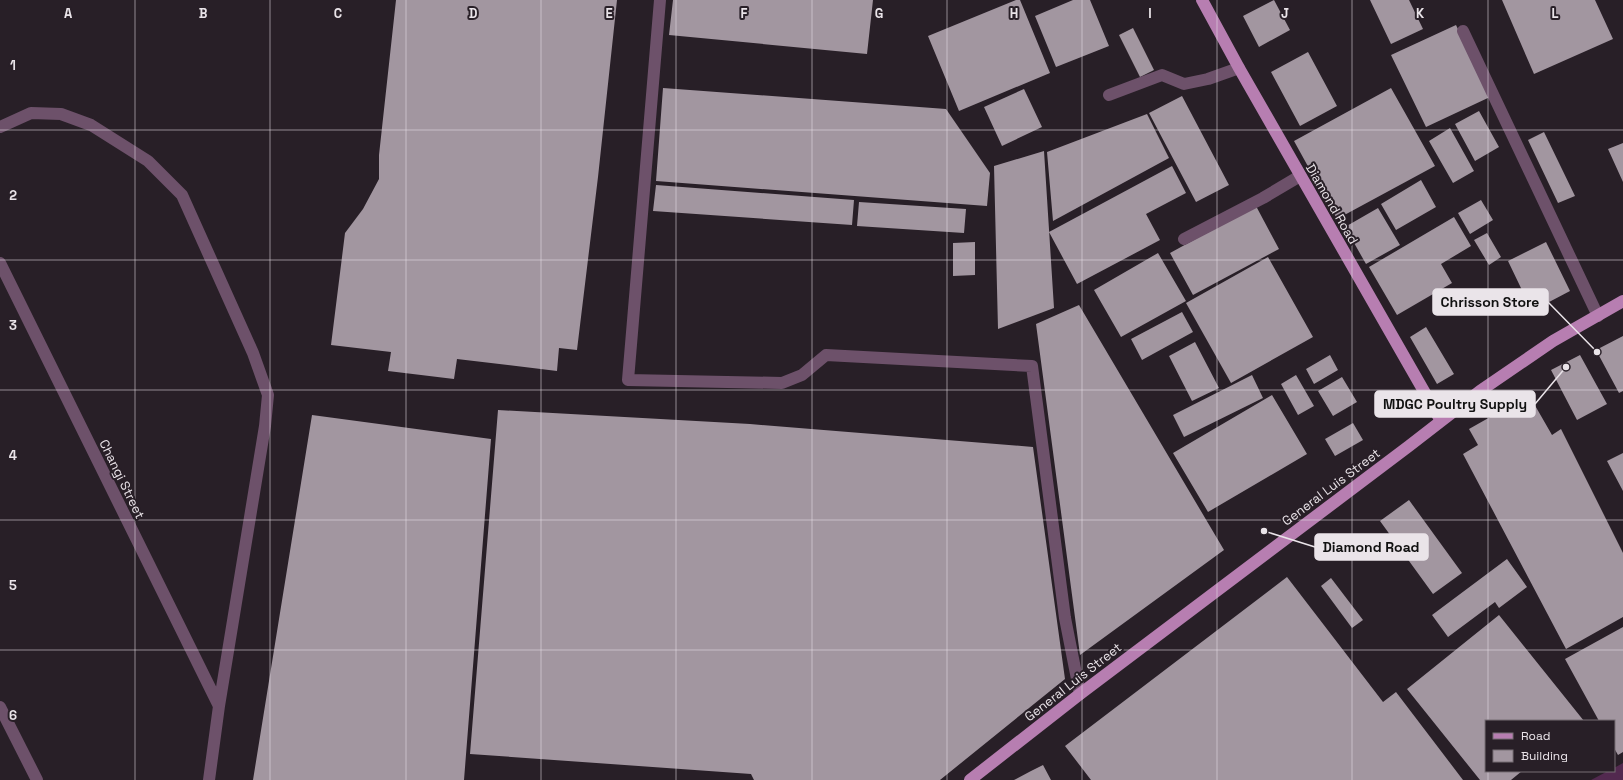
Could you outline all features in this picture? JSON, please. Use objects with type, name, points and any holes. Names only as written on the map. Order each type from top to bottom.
[{"type":"main road","name":"Diamond Road","points":[[1202,0],[1238,68],[1440,421]]},
{"type":"main road","name":"General Luis Street","points":[[970,780],[1080,694],[1480,391],[1554,341],[1623,301]]},
{"type":"street","points":[[660,0],[628,380],[782,383],[802,375],[826,356],[1032,366],[1065,618],[1080,694]]},
{"type":"street","points":[[1463,31],[1598,316]]},
{"type":"street","points":[[1109,95],[1162,75],[1184,84],[1208,79],[1238,68]]},
{"type":"street","points":[[0,126],[31,113],[61,114],[91,125],[148,161],[182,195],[253,353],[268,395],[265,426],[219,706],[209,780]]},
{"type":"street","points":[[1184,239],[1263,198],[1300,176]]},
{"type":"street","name":"Changi Street","points":[[0,263],[219,706]]},
{"type":"street","points":[[0,707],[37,780]]},
{"type":"shaded area","points":[[1623,763],[1623,780],[1591,780],[1606,772],[1615,772],[1615,767]]},
{"type":"building","points":[[396,0],[617,0],[598,177],[577,350],[559,348],[557,371],[457,359],[454,379],[388,371],[391,352],[331,345],[345,233],[363,209],[379,179],[379,155]]},
{"type":"building","points":[[673,0],[873,0],[867,54],[669,35]]},
{"type":"building","points":[[1016,0],[1020,0],[1050,73],[959,111],[928,36]]},
{"type":"building","points":[[1073,0],[1090,0],[1109,46],[1056,67],[1035,16]]},
{"type":"building","points":[[1274,0],[1290,30],[1259,47],[1243,16]]},
{"type":"building","points":[[1370,0],[1409,0],[1423,29],[1391,44]]},
{"type":"building","points":[[1502,0],[1595,0],[1613,39],[1534,74]]},
{"type":"building","points":[[1456,25],[1490,97],[1426,127],[1391,55]]},
{"type":"building","points":[[1133,28],[1154,70],[1140,77],[1119,35]]},
{"type":"building","points":[[1308,52],[1337,106],[1300,126],[1271,72]]},
{"type":"building","points":[[663,88],[946,109],[990,173],[987,206],[656,181]]},
{"type":"building","points":[[1391,88],[1435,166],[1337,219],[1294,141]]},
{"type":"building","points":[[1024,89],[1042,127],[1002,146],[984,107]]},
{"type":"building","points":[[1182,96],[1229,185],[1196,202],[1149,113]]},
{"type":"building","points":[[1479,111],[1499,147],[1475,161],[1455,124]]},
{"type":"building","points":[[1147,114],[1169,158],[1053,221],[1047,152]]},
{"type":"building","points":[[1450,128],[1474,171],[1453,183],[1429,141]]},
{"type":"building","points":[[1544,132],[1575,196],[1558,203],[1528,140]]},
{"type":"building","points":[[1623,143],[1623,182],[1608,149]]},
{"type":"building","points":[[1044,151],[1054,308],[998,329],[994,166]]},
{"type":"building","points":[[1172,166],[1186,193],[1146,214],[1160,240],[1077,284],[1049,232]]},
{"type":"building","points":[[1421,180],[1436,207],[1396,230],[1381,204]]},
{"type":"building","points":[[656,185],[854,200],[852,225],[653,211]]},
{"type":"building","points":[[1481,200],[1493,220],[1470,234],[1458,213]]},
{"type":"building","points":[[859,202],[966,209],[964,233],[857,226]]},
{"type":"building","points":[[1256,206],[1279,249],[1193,295],[1170,253]]},
{"type":"building","points":[[1378,208],[1400,245],[1366,264],[1345,227]]},
{"type":"building","points":[[1454,217],[1471,246],[1441,264],[1452,283],[1397,315],[1369,267]]},
{"type":"building","points":[[1487,233],[1501,257],[1489,265],[1474,240]]},
{"type":"building","points":[[975,242],[975,275],[953,276],[953,243]]},
{"type":"building","points":[[1546,242],[1570,291],[1532,311],[1508,261]]},
{"type":"building","points":[[1158,253],[1186,301],[1121,337],[1094,290]]},
{"type":"building","points":[[1268,257],[1313,337],[1231,383],[1186,303]]},
{"type":"building","points":[[1079,305],[1224,550],[1080,655],[1036,324]]},
{"type":"building","points":[[1182,312],[1193,332],[1142,360],[1131,339]]},
{"type":"building","points":[[1426,327],[1454,374],[1437,384],[1410,337]]},
{"type":"building","points":[[1623,336],[1623,391],[1619,393],[1596,350]]},
{"type":"building","points":[[1195,342],[1219,388],[1192,401],[1169,356]]},
{"type":"building","points":[[1330,355],[1338,370],[1314,384],[1306,369]]},
{"type":"building","points":[[1580,355],[1607,404],[1577,420],[1551,370]]},
{"type":"building","points":[[1252,375],[1263,398],[1184,437],[1173,415]]},
{"type":"building","points":[[1296,375],[1314,406],[1298,415],[1281,384]]},
{"type":"building","points":[[1342,377],[1357,402],[1333,416],[1318,391]]},
{"type":"building","points":[[1272,395],[1307,454],[1208,512],[1173,453]]},
{"type":"building","points":[[1529,395],[1552,435],[1561,429],[1623,553],[1623,617],[1566,649],[1463,454],[1478,445],[1469,429]]},
{"type":"building","points":[[498,410],[750,424],[1033,447],[1065,679],[940,780],[754,780],[751,774],[470,754]]},
{"type":"building","points":[[312,415],[491,439],[464,780],[253,780]]},
{"type":"building","points":[[1353,423],[1363,440],[1335,456],[1325,439]]},
{"type":"building","points":[[1623,453],[1623,491],[1607,461]]},
{"type":"building","points":[[1409,500],[1462,573],[1433,594],[1380,521]]},
{"type":"building","points":[[1507,559],[1527,587],[1499,608],[1495,602],[1448,637],[1432,615]]},
{"type":"building","points":[[1287,577],[1383,702],[1396,692],[1463,780],[1091,780],[1065,746]]},
{"type":"building","points":[[1331,578],[1363,620],[1352,628],[1321,586]]},
{"type":"building","points":[[1499,615],[1583,720],[1485,720],[1485,772],[1521,772],[1511,780],[1480,780],[1407,689]]},
{"type":"building","points":[[1623,627],[1623,752],[1618,755],[1615,750],[1615,720],[1598,720],[1565,659]]},
{"type":"building","points":[[1043,765],[1051,780],[1014,780],[1031,771]]},
{"type":"place","name":"Chrisson Store","points":[[1597,352]]},
{"type":"place","name":"MDGC Poultry Supply","points":[[1566,367]]},
{"type":"place","name":"Diamond Road","points":[[1264,531]]}]
